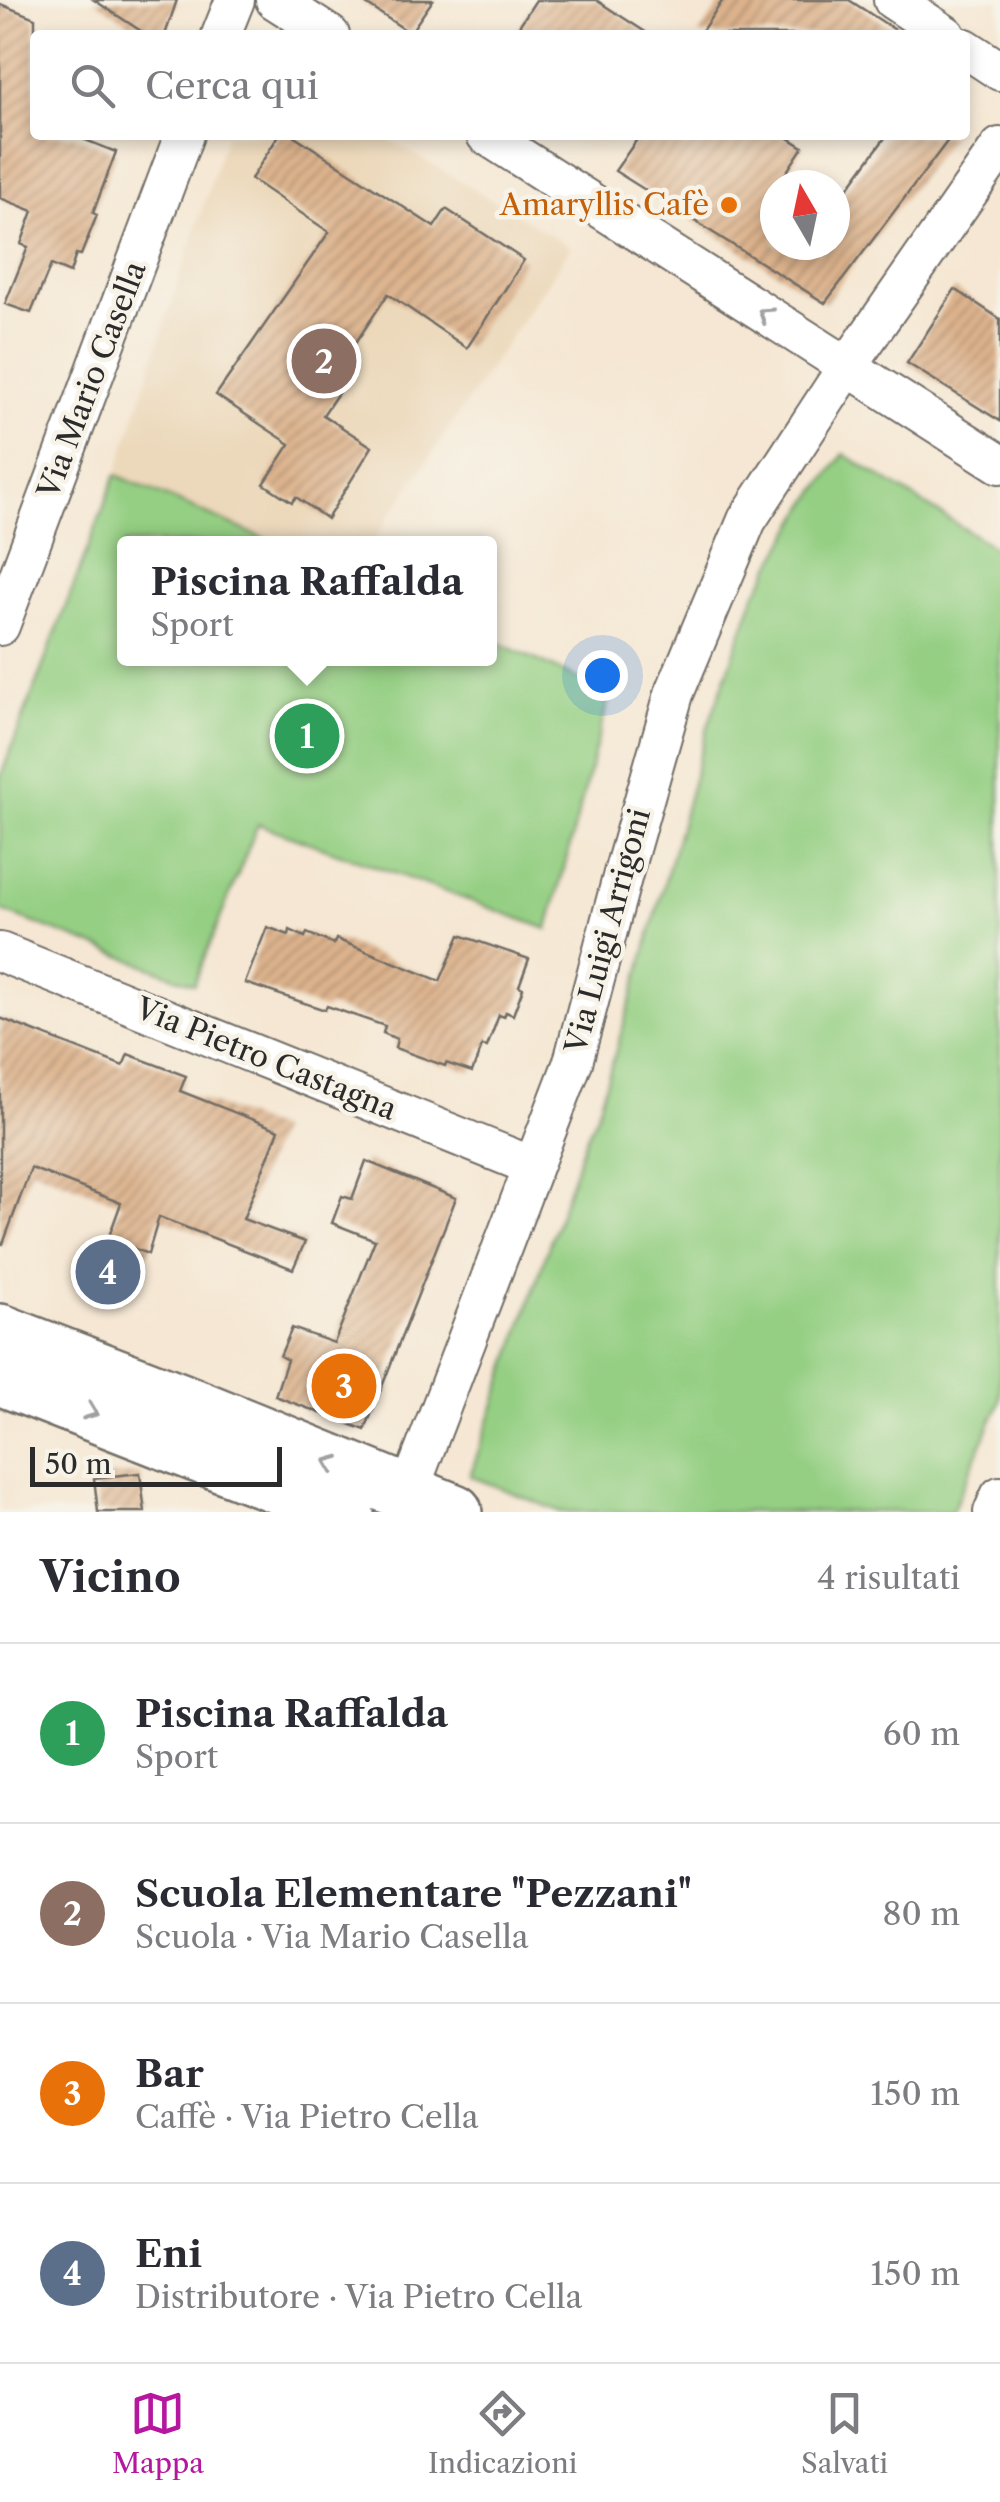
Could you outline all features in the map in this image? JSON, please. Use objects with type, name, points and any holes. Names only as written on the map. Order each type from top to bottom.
[{"type":"main road","points":[[0,1332],[180,1401],[421,1506]]},
{"type":"main road","points":[[0,1377],[346,1512]]},
{"type":"street","points":[[224,30],[234,0]]},
{"type":"street","points":[[276,0],[322,30]]},
{"type":"street","points":[[894,0],[939,30]]},
{"type":"street","points":[[970,51],[1000,71]]},
{"type":"street","name":"Via Mario Casella","points":[[0,626],[182,140]]},
{"type":"street","points":[[494,140],[1000,464]]},
{"type":"street","name":"Via Luigi Arrigoni","points":[[421,1506],[532,1166],[573,1062],[674,694],[747,520],[1000,147]]},
{"type":"street","name":"Via Pietro Castagna","points":[[0,952],[532,1166]]},
{"type":"street","points":[[993,1512],[1000,1496]]},
{"type":"shaded area","points":[[224,140],[390,140],[571,247],[377,536],[258,536],[116,475]]},
{"type":"green space","points":[[844,454],[1000,551],[1000,1401],[952,1512],[561,1512],[470,1476],[596,1116],[707,729],[755,595],[806,506]]},
{"type":"green space","points":[[116,475],[258,536],[117,536],[117,666],[497,666],[497,642],[610,693],[548,929],[258,824],[194,984],[0,910],[0,778]]},
{"type":"building","points":[[94,0],[177,0],[167,30],[139,30]]},
{"type":"building","points":[[360,0],[433,0],[412,30],[405,30]]},
{"type":"building","points":[[536,0],[596,0],[642,30],[516,30]]},
{"type":"building","points":[[723,0],[849,0],[895,30],[702,30]]},
{"type":"building","points":[[0,4],[35,18],[35,30],[30,30],[30,140],[86,140],[116,152],[81,255],[76,254],[70,273],[51,265],[31,313],[5,304],[28,247],[21,244],[33,211],[0,198]]},
{"type":"building","points":[[276,140],[301,140],[434,227],[446,209],[524,260],[467,348],[388,294],[330,388],[338,393],[323,415],[372,447],[327,519],[296,497],[292,502],[264,484],[290,444],[216,395],[329,232],[251,179]]},
{"type":"building","points":[[637,140],[792,140],[803,147],[788,170],[760,170],[760,260],[850,260],[850,186],[883,140],[948,140],[825,303],[615,171]]},
{"type":"building","points":[[955,289],[1000,319],[1000,421],[907,363]]},
{"type":"building","points":[[267,927],[289,935],[290,930],[305,937],[307,933],[334,944],[336,939],[440,981],[460,935],[529,959],[513,1015],[499,1015],[472,1072],[395,1048],[397,1039],[383,1033],[385,1026],[245,983]]},
{"type":"building","points":[[0,1018],[123,1066],[128,1054],[186,1076],[180,1091],[279,1130],[243,1219],[305,1242],[293,1269],[159,1217],[148,1254],[108,1239],[121,1203],[31,1168],[3,1244],[0,1243]]},
{"type":"building","points":[[366,1161],[456,1198],[365,1430],[275,1396],[287,1360],[280,1356],[292,1328],[334,1343],[375,1240],[332,1223],[342,1196],[352,1199]]},
{"type":"building","points":[[140,1473],[145,1512],[98,1512],[94,1478]]},
{"type":"place","name":"Amaryllis Cafè","points":[[729,205]]},
{"type":"place","name":"Scuola Elementare \"Pezzani\"","points":[[324,361]]},
{"type":"place","name":"Piscina Raffalda","points":[[307,736]]},
{"type":"place","name":"Eni","points":[[108,1272]]},
{"type":"place","name":"Bar","points":[[344,1386]]}]
